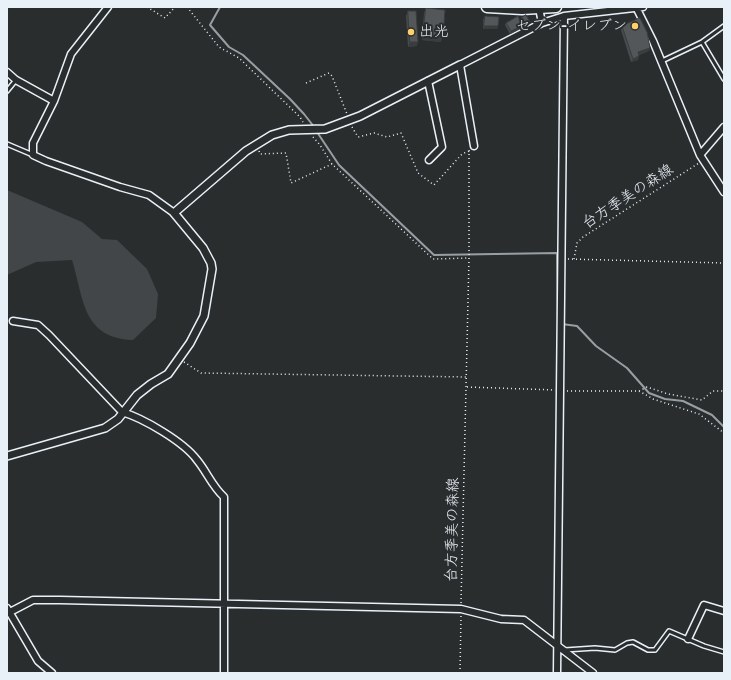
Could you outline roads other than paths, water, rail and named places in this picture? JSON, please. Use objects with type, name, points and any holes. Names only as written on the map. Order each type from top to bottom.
[{"type":"highway","points":[[487,7],[556,7]]},
{"type":"street","points":[[7,456],[105,428],[118,419],[122,412],[137,395],[151,384],[168,374],[179,360],[198,330],[204,316],[212,269],[208,255],[174,213],[148,194],[120,187],[46,161],[33,154],[33,144],[54,101],[71,54],[108,7]]},
{"type":"street","points":[[174,213],[256,144],[279,132],[290,130],[325,129],[349,120],[542,23],[564,16],[639,7],[702,157],[723,188]]},
{"type":"street","points":[[540,8],[542,23]]},
{"type":"street","points":[[557,673],[559,648],[564,16]]},
{"type":"street","points":[[460,65],[474,146]]},
{"type":"street","points":[[7,72],[16,80],[54,101]]},
{"type":"street","points":[[428,81],[442,147],[429,160]]},
{"type":"street","points":[[702,157],[724,127]]},
{"type":"street","points":[[14,321],[38,325],[122,412],[135,416],[183,445],[197,459],[215,489],[224,497],[224,673]]},
{"type":"street","points":[[52,673],[38,661],[8,610],[33,600],[461,609],[501,619],[524,620],[592,673]]},
{"type":"street","points":[[688,639],[704,605],[724,611]]},
{"type":"lane","points":[[662,61],[702,42],[724,26]]},
{"type":"lane","points":[[702,42],[724,79]]},
{"type":"lane","points":[[7,91],[16,80]]},
{"type":"lane","points":[[7,144],[33,154]]},
{"type":"lane","points":[[559,648],[595,648],[615,650],[627,643],[633,642],[648,650],[655,650],[669,631],[724,652]]},
{"type":"waterway","points":[[220,7],[210,25],[229,47],[243,55],[290,99],[315,128]]},
{"type":"waterway","points":[[317,132],[339,165],[434,255],[557,253],[558,323]]},
{"type":"waterway","points":[[562,324],[577,326],[596,346],[627,368],[649,393],[665,399],[683,401],[712,415],[724,427]]},
{"type":"place","name":"セブン-イレブン","points":[[635,26]]},
{"type":"place","name":"出光","points":[[411,32]]}]
